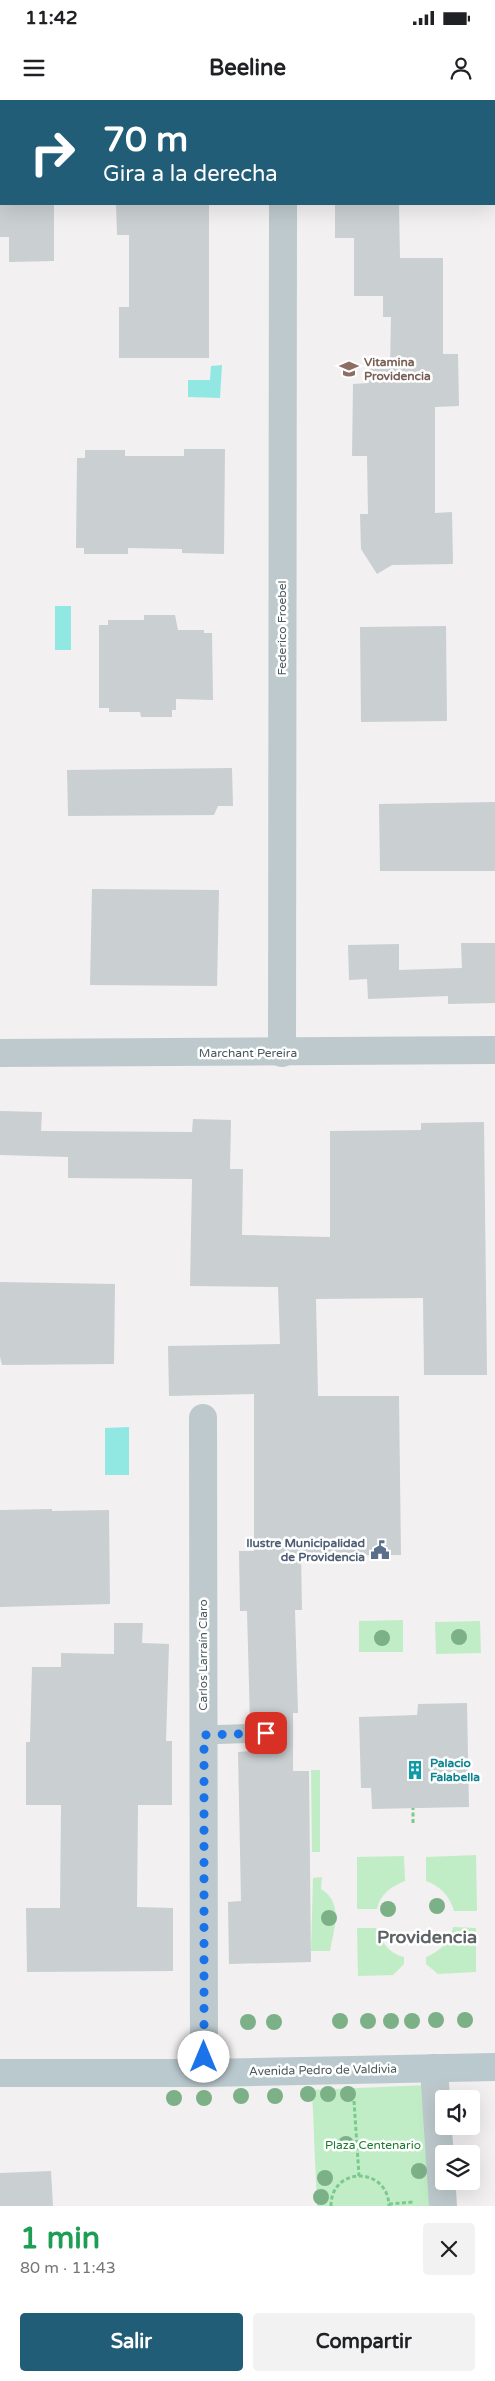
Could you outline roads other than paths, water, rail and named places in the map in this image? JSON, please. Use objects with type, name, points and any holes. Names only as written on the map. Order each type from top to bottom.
[{"type":"main road","name":"Avenida Pedro de Valdivia","points":[[0,2073],[204,2073],[495,2066]]},
{"type":"street","name":"Federico Froebel","points":[[282,1053],[283,205]]},
{"type":"street","name":"Marchant Pereira","points":[[0,1053],[282,1053],[495,1050]]},
{"type":"street","name":"Carlos Larraín Claro","points":[[203,1418],[204,2073]]},
{"type":"street","points":[[434,2068],[443,2206]]},
{"type":"lane","points":[[204,1735],[266,1733]]},
{"type":"water","points":[[222,365],[220,398],[188,397],[188,380],[210,380],[211,366]]},
{"type":"water","points":[[55,606],[71,606],[71,650],[55,650]]},
{"type":"water","points":[[129,1427],[129,1475],[105,1475],[105,1428]]},
{"type":"place","name":"Vitamina Providencia","points":[[349,369]]},
{"type":"place","name":"Ilustre Municipalidad de Providencia","points":[[380,1550]]},
{"type":"place","name":"Palacio Falabella","points":[[415,1770]]},
{"type":"district","name":"Providencia","points":[[427,1937]]},
{"type":"park label","name":"Plaza Centenario","points":[[373,2145]]}]
